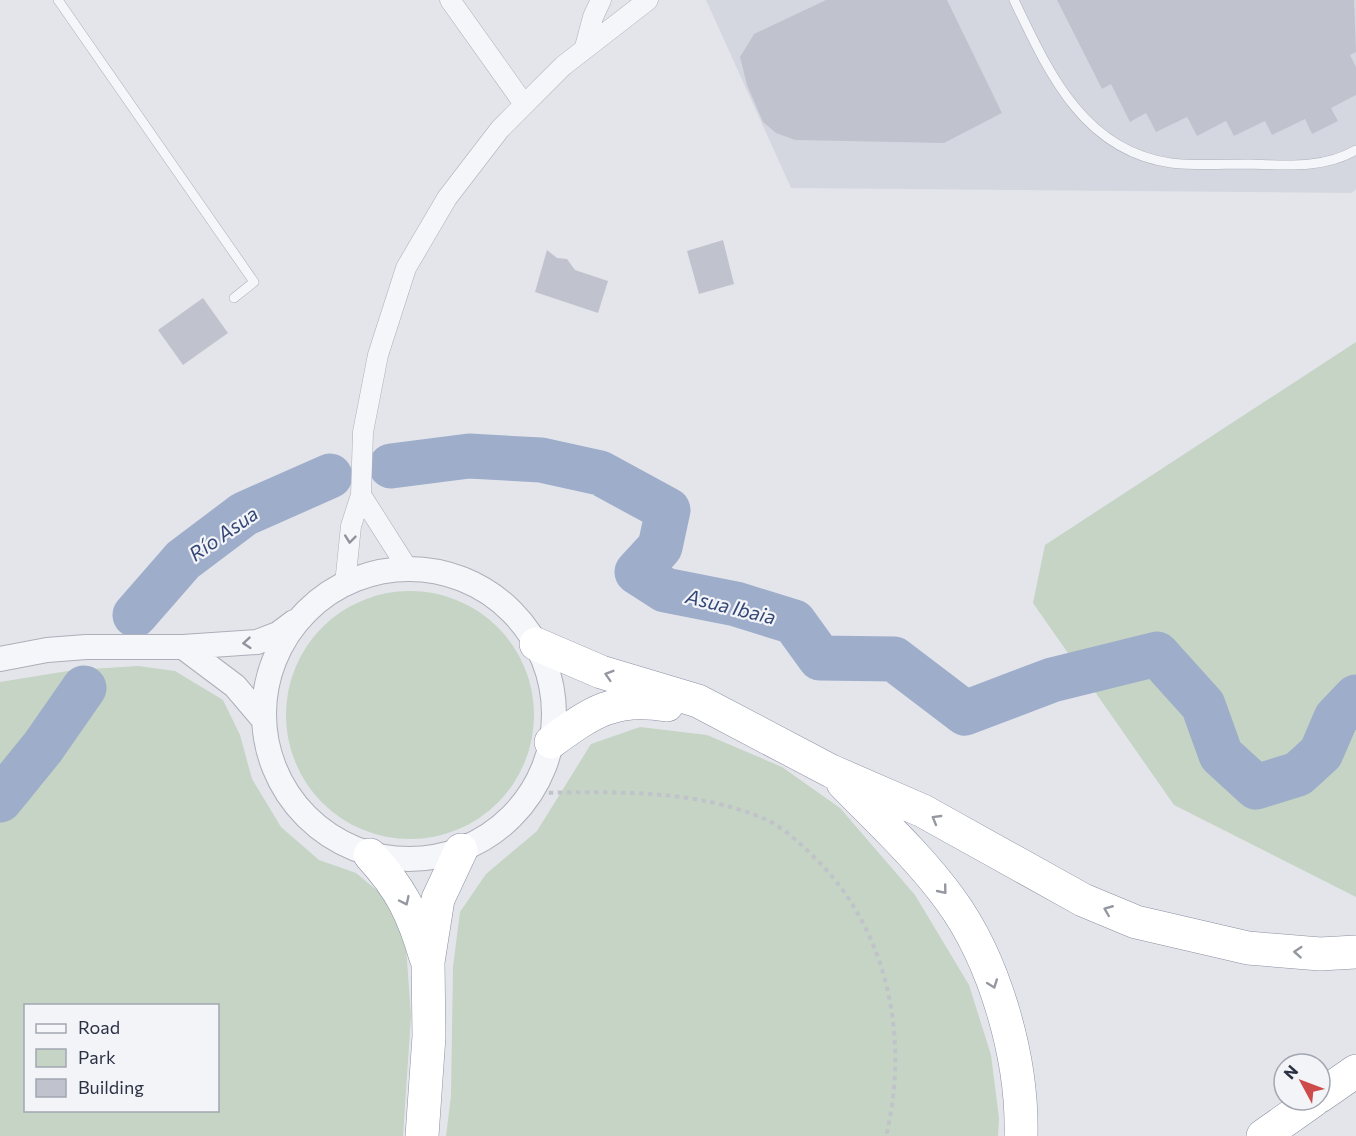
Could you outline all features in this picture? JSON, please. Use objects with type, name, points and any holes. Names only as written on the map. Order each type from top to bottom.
[{"type":"highway","points":[[536,644],[600,672],[698,701],[831,771],[923,811],[1083,900],[1136,922],[1248,948],[1320,954],[1356,952]]},
{"type":"highway","points":[[551,742],[590,714],[632,701],[670,706],[761,733]]},
{"type":"highway","points":[[831,771],[928,872],[970,930],[1002,1006],[1013,1056],[1021,1136]]},
{"type":"highway","points":[[422,1136],[429,1036],[428,962],[438,898],[460,850]]},
{"type":"highway","points":[[370,855],[401,892],[417,927],[428,962]]},
{"type":"highway","points":[[1332,1088],[1356,1071]]},
{"type":"highway","points":[[1263,1136],[1297,1112]]},
{"type":"street","points":[[450,0],[524,104]]},
{"type":"street","points":[[585,47],[593,17],[601,0]]},
{"type":"street","points":[[345,584],[351,526],[361,495],[363,432],[378,355],[406,268],[447,198],[500,129],[585,47],[648,0]]},
{"type":"street","points":[[361,495],[408,569]]},
{"type":"street","points":[[0,659],[47,650],[86,647],[183,647],[257,642],[278,634],[299,619],[320,599],[345,584],[376,573],[408,569],[446,574],[482,589],[513,612],[536,644],[549,675],[554,708],[551,742],[544,768],[531,793],[512,817],[488,836],[460,850],[420,859],[400,860],[370,855],[341,843],[324,832],[294,804],[278,778],[268,749],[263,719],[267,683],[279,649],[299,619]]},
{"type":"street","points":[[183,647],[235,686],[263,719]]},
{"type":"lane","points":[[58,0],[254,282],[234,298]]},
{"type":"lane","points":[[1014,0],[1047,68],[1072,107],[1103,136],[1133,154],[1172,163],[1309,165],[1341,159],[1356,150]]},
{"type":"path","points":[[531,793],[583,792],[681,798],[721,805],[766,820],[799,842],[829,871],[852,903],[873,939],[888,994],[895,1044],[895,1101],[886,1136]]},
{"type":"shaded area","points":[[706,0],[1356,0],[1356,189],[1352,193],[791,188]]},
{"type":"green space","points":[[1356,342],[1356,897],[1174,805],[1033,603],[1045,545]]},
{"type":"green space","points":[[398,591],[422,591],[446,596],[469,605],[498,627],[520,656],[525,667],[532,691],[534,715],[532,739],[525,763],[520,774],[498,803],[469,825],[458,830],[422,839],[398,839],[374,834],[351,825],[331,811],[314,794],[300,774],[291,751],[286,727],[286,703],[291,679],[300,656],[314,636],[331,619],[351,605],[374,596]]},
{"type":"green space","points":[[138,666],[175,671],[223,700],[240,735],[252,779],[281,827],[319,860],[356,873],[380,893],[405,932],[411,1016],[403,1136],[0,1136],[0,682],[74,670]]},
{"type":"green space","points":[[640,727],[707,735],[782,767],[840,808],[915,895],[969,985],[991,1055],[999,1118],[998,1136],[446,1136],[451,1096],[453,967],[460,912],[486,874],[537,831],[591,744]]},
{"type":"building","points":[[826,0],[947,0],[1002,113],[944,143],[795,140],[776,133],[763,122],[747,85],[740,57],[754,34]]},
{"type":"building","points":[[1057,0],[1354,0],[1356,52],[1350,55],[1356,67],[1356,95],[1331,108],[1338,121],[1312,134],[1305,119],[1272,135],[1265,121],[1234,136],[1226,121],[1197,136],[1187,117],[1156,132],[1146,113],[1130,122],[1111,84],[1102,89]]},
{"type":"building","points":[[723,240],[734,284],[699,294],[687,251]]},
{"type":"building","points":[[547,250],[557,258],[567,259],[575,270],[608,281],[598,313],[535,292]]},
{"type":"building","points":[[203,298],[228,333],[183,365],[158,330]]},
{"type":"waterway","name":"Asua Ibaia","points":[[391,466],[469,456],[541,460],[600,473],[668,510],[660,547],[637,572],[665,590],[736,604],[794,622],[820,658],[894,659],[965,713],[1052,680],[1157,654],[1203,705],[1221,755],[1256,787],[1298,774],[1321,753],[1336,718],[1356,697]]},
{"type":"waterway","name":"Río Asua","points":[[135,615],[183,560],[244,514],[330,476]]},
{"type":"waterway","points":[[0,800],[43,747],[84,688]]}]
